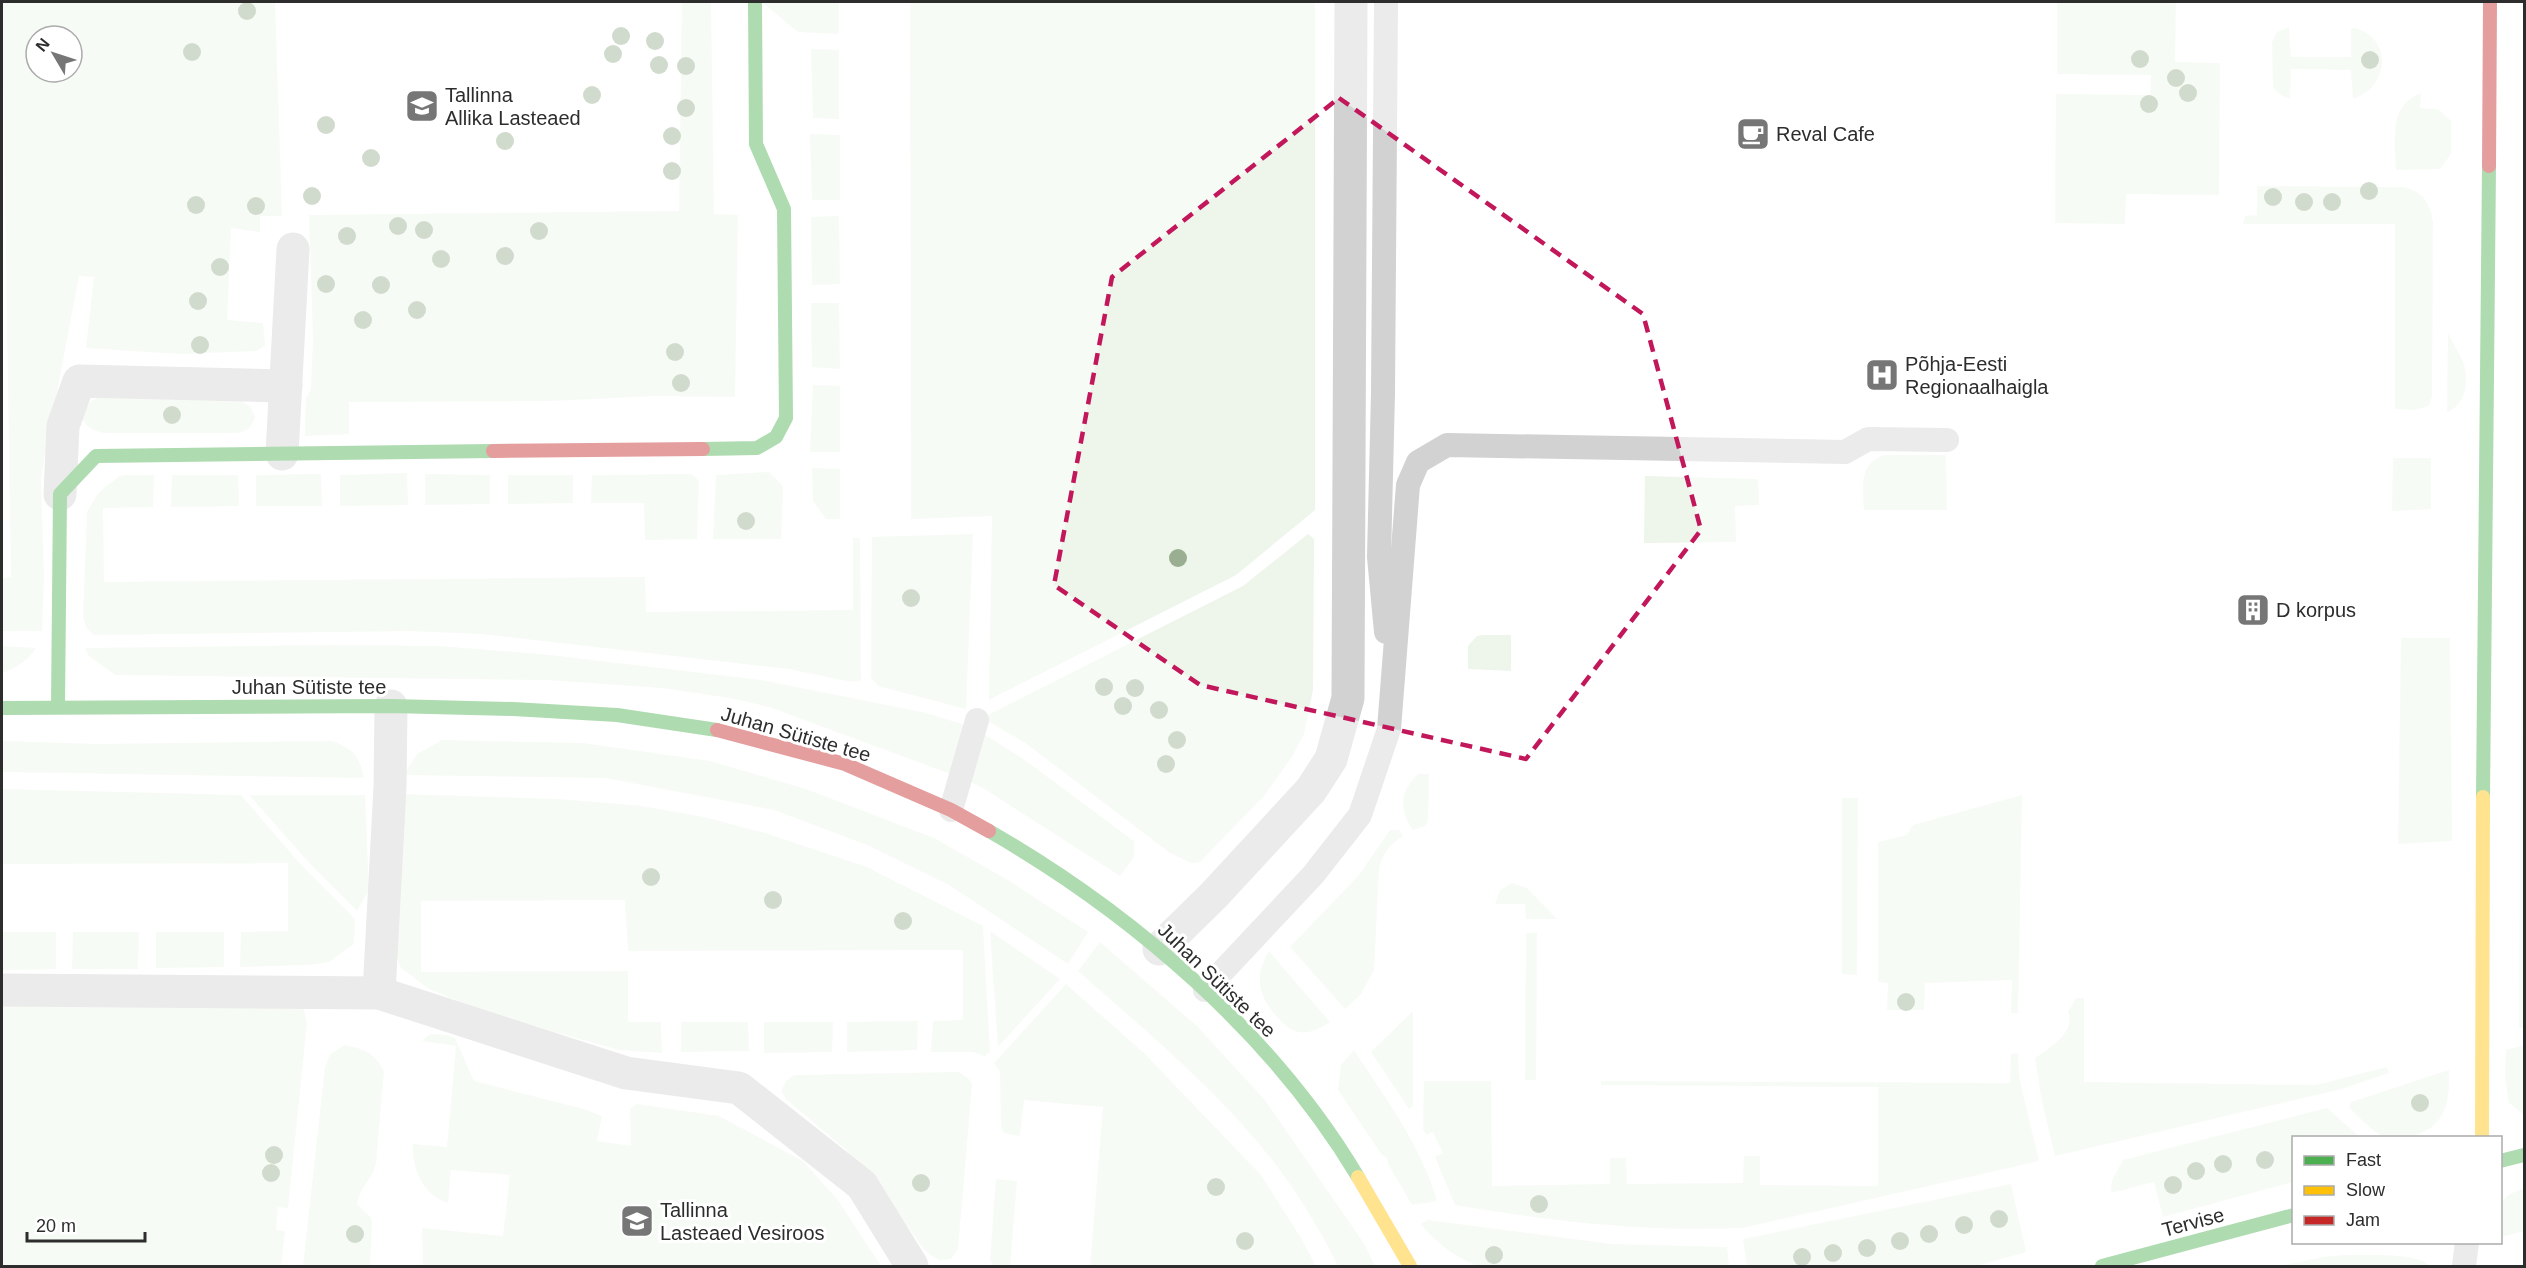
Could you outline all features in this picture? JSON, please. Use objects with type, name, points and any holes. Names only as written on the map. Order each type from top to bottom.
[{"type":"street","points":[[60,494],[96,456],[757,448],[776,437],[786,418],[784,209],[756,144],[755,2]]},
{"type":"street","points":[[1159,949],[1214,895],[1311,790],[1331,759],[1348,698],[1351,2]]},
{"type":"street","points":[[2482,1136],[2484,531],[2488,374],[2490,2]]},
{"type":"street","points":[[282,454],[293,249]]},
{"type":"street","points":[[58,707],[63,426],[78,381],[285,386]]},
{"type":"street","points":[[379,993],[390,786],[391,706]]},
{"type":"street","name":"Juhan Sütiste tee","points":[[2,708],[391,706],[513,709],[617,715],[728,731],[845,764],[951,810],[1041,861],[1111,910],[1159,949],[1245,1030],[1293,1085],[1344,1154],[1407,1260]]},
{"type":"street","points":[[2,990],[379,993],[626,1073],[739,1088],[862,1185],[912,1266]]},
{"type":"street","points":[[2502,1160],[2524,1155]]},
{"type":"street","name":"Tervise","points":[[2102,1266],[2292,1216]]},
{"type":"street","points":[[1407,1260],[1428,1266]]},
{"type":"lane","points":[[1386,2],[1383,393],[1379,556],[1393,697]]},
{"type":"lane","points":[[1205,990],[1313,875],[1360,815],[1389,729],[1408,485],[1418,462],[1447,445],[1845,452],[1868,439],[1947,440]]},
{"type":"lane","points":[[951,810],[977,720]]},
{"type":"lane","points":[[2464,1266],[2467,1244]]},
{"type":"highlighted area","points":[[1339,98],[1643,314],[1701,530],[1526,759],[1200,685],[1054,585],[1112,277]]},
{"type":"shaded area","points":[[2,2],[275,2],[282,216],[260,216],[260,232],[231,228],[227,320],[263,323],[265,345],[257,351],[180,354],[86,348],[94,277],[79,276],[41,477],[44,577],[42,631],[2,631],[2,578],[11,577]]},
{"type":"shaded area","points":[[682,2],[711,2],[714,214],[738,215],[735,397],[656,396],[549,401],[349,402],[349,434],[305,436],[306,398],[311,390],[313,338],[309,215],[679,211]]},
{"type":"shaded area","points":[[762,2],[839,2],[839,34],[798,32]]},
{"type":"shaded area","points":[[910,2],[1315,2],[1315,510],[1236,575],[989,700],[992,516],[911,519]]},
{"type":"shaded area","points":[[2057,2],[2176,2],[2175,62],[2220,63],[2219,195],[2126,194],[2125,224],[2055,223],[2056,94],[2150,95],[2151,75],[2057,74]]},
{"type":"shaded area","points":[[2289,27],[2291,57],[2351,57],[2351,30],[2354,28],[2367,33],[2376,41],[2381,51],[2380,74],[2365,93],[2353,99],[2351,70],[2291,69],[2290,99],[2280,94],[2273,86],[2272,42],[2277,32]]},
{"type":"shaded area","points":[[811,49],[839,50],[839,119],[813,118]]},
{"type":"shaded area","points":[[2421,93],[2420,108],[2438,109],[2451,121],[2451,154],[2440,169],[2396,170],[2395,136],[2398,115],[2410,99]]},
{"type":"shaded area","points":[[810,134],[840,135],[840,200],[812,200]]},
{"type":"shaded area","points":[[2257,186],[2400,187],[2408,188],[2424,198],[2430,209],[2433,223],[2432,397],[2429,406],[2414,410],[2395,409],[2395,224],[2243,224],[2245,216],[2257,215]]},
{"type":"shaded area","points":[[839,216],[840,284],[812,285],[811,217]]},
{"type":"shaded area","points":[[811,303],[839,303],[840,369],[812,367]]},
{"type":"shaded area","points":[[2448,333],[2464,364],[2466,388],[2458,405],[2447,412]]},
{"type":"shaded area","points":[[813,385],[840,386],[840,452],[810,452]]},
{"type":"shaded area","points":[[97,398],[240,401],[250,406],[255,417],[249,428],[237,433],[105,433],[90,428],[83,419],[85,408]]},
{"type":"shaded area","points":[[1885,455],[1946,455],[1947,510],[1864,510],[1863,485],[1866,470],[1876,459]]},
{"type":"shaded area","points":[[2393,458],[2431,458],[2431,509],[2392,511]]},
{"type":"shaded area","points":[[812,468],[840,469],[840,519],[826,519],[813,501]]},
{"type":"shaded area","points":[[769,472],[783,486],[781,539],[713,539],[716,475]]},
{"type":"shaded area","points":[[407,473],[408,505],[340,506],[340,475]]},
{"type":"shaded area","points":[[321,474],[322,506],[256,506],[256,475]]},
{"type":"shaded area","points":[[425,474],[490,475],[490,504],[425,505]]},
{"type":"shaded area","points":[[692,474],[699,481],[697,539],[645,540],[644,503],[591,503],[592,475]]},
{"type":"shaded area","points":[[154,475],[153,507],[103,508],[104,582],[645,577],[646,612],[853,610],[853,538],[860,538],[861,680],[852,682],[789,669],[481,634],[410,631],[93,635],[86,627],[83,617],[87,512],[97,495],[105,487],[120,476]]},
{"type":"shaded area","points":[[172,475],[238,475],[239,506],[171,507]]},
{"type":"shaded area","points":[[508,475],[573,475],[573,503],[508,504]]},
{"type":"shaded area","points":[[1645,476],[1758,479],[1759,505],[1735,506],[1736,542],[1644,543]]},
{"type":"shaded area","points":[[2522,511],[2524,511],[2524,1028],[2519,1027]]},
{"type":"shaded area","points":[[973,534],[966,709],[878,686],[871,678],[872,537]]},
{"type":"shaded area","points":[[1308,534],[1314,539],[1313,690],[1304,734],[1292,757],[1264,796],[1200,862],[1191,863],[1170,853],[1024,742],[982,718],[1243,586]]},
{"type":"shaded area","points":[[1511,635],[1511,671],[1468,669],[1468,646],[1477,636]]},
{"type":"shaded area","points":[[2401,638],[2450,638],[2452,841],[2398,844]]},
{"type":"shaded area","points":[[2,646],[36,648],[21,664],[2,673]]},
{"type":"shaded area","points":[[439,646],[550,655],[761,680],[922,712],[969,726],[956,776],[769,707],[730,698],[662,688],[547,680],[115,675],[89,656],[85,648]]},
{"type":"shaded area","points":[[982,733],[1022,758],[1134,841],[1134,857],[1120,876],[967,780]]},
{"type":"shaded area","points":[[442,740],[583,743],[710,761],[806,789],[934,838],[1008,880],[1088,932],[1068,964],[949,885],[867,845],[774,810],[605,778],[404,775],[417,754]]},
{"type":"shaded area","points":[[2,741],[96,744],[333,741],[354,754],[364,778],[2,772]]},
{"type":"shaded area","points":[[1418,774],[1429,774],[1428,821],[1425,826],[1413,830],[1405,815],[1403,801],[1407,788]]},
{"type":"shaded area","points":[[2,789],[241,795],[303,867],[355,919],[354,944],[329,962],[308,965],[240,967],[241,932],[288,931],[288,863],[2,864]]},
{"type":"shaded area","points":[[403,794],[558,799],[642,806],[704,817],[765,833],[867,867],[983,926],[990,1052],[985,1056],[972,1052],[931,1052],[933,1021],[963,1020],[963,950],[628,951],[625,900],[421,901],[421,972],[628,971],[628,1022],[661,1022],[662,1053],[619,1050],[490,1014],[429,989],[401,968],[395,952]]},
{"type":"shaded area","points":[[249,795],[365,795],[369,890],[357,911],[312,866]]},
{"type":"shaded area","points":[[2022,795],[2018,1013],[2011,1013],[2012,980],[1925,983],[1924,1010],[1887,1010],[1888,983],[1878,982],[1878,842],[1907,835],[1913,825]]},
{"type":"shaded area","points":[[1842,798],[1858,798],[1857,975],[1842,974]]},
{"type":"shaded area","points":[[1390,830],[1399,830],[1403,836],[1388,849],[1379,868],[1374,970],[1361,994],[1345,1009],[1290,947],[1359,875]]},
{"type":"shaded area","points":[[1512,883],[1527,888],[1557,919],[1526,919],[1525,904],[1495,904],[1500,890]]},
{"type":"shaded area","points":[[990,931],[1060,979],[998,1047]]},
{"type":"shaded area","points":[[2,932],[56,932],[56,969],[2,970]]},
{"type":"shaded area","points":[[73,932],[139,932],[138,969],[72,969]]},
{"type":"shaded area","points":[[156,932],[224,932],[224,967],[156,968]]},
{"type":"shaded area","points":[[1526,933],[1537,933],[1536,1080],[1525,1080]]},
{"type":"shaded area","points":[[1100,942],[1197,1026],[1265,1100],[1365,1245],[1375,1266],[1338,1266],[1312,1218],[1290,1184],[1260,1145],[1211,1092],[1159,1042],[1078,971]]},
{"type":"shaded area","points":[[1269,951],[1330,1022],[1311,1031],[1299,1032],[1288,1027],[1272,1011],[1260,987],[1261,970]]},
{"type":"shaded area","points":[[1066,984],[1144,1053],[1261,1175],[1316,1266],[1090,1266],[1103,1107],[1024,1100],[1020,1136],[1004,1133],[1001,1128],[1000,1072],[994,1063]]},
{"type":"shaded area","points":[[2,998],[291,999],[304,1010],[307,1023],[288,1208],[278,1207],[276,1230],[285,1231],[281,1266],[2,1266]]},
{"type":"shaded area","points":[[2076,998],[2084,998],[2084,1082],[2316,1085],[2387,1067],[2389,1073],[2342,1089],[2055,1156],[2041,1097],[2035,1058],[2065,1033],[2070,1019],[2068,1012]]},
{"type":"shaded area","points":[[1413,1011],[1413,1106],[1409,1109],[1371,1052]]},
{"type":"shaded area","points":[[918,1021],[917,1050],[847,1052],[847,1022]]},
{"type":"shaded area","points":[[681,1022],[748,1022],[749,1051],[681,1052]]},
{"type":"shaded area","points":[[764,1022],[833,1022],[832,1052],[764,1053]]},
{"type":"shaded area","points":[[430,1034],[455,1038],[474,1081],[584,1109],[602,1116],[597,1141],[631,1146],[630,1109],[637,1104],[719,1116],[803,1161],[838,1200],[881,1266],[423,1266],[422,1228],[503,1236],[510,1175],[451,1170],[448,1203],[432,1194],[421,1180],[415,1163],[413,1144],[447,1147],[456,1046],[422,1041]]},
{"type":"shaded area","points":[[345,1045],[369,1053],[377,1060],[384,1072],[376,1164],[357,1204],[371,1218],[370,1266],[303,1266],[325,1067],[330,1054]]},
{"type":"shaded area","points":[[2524,1045],[2524,1115],[2509,1103],[2505,1079],[2506,1050]]},
{"type":"shaded area","points":[[1354,1050],[1412,1142],[1437,1201],[1412,1205],[1388,1164],[1387,1158],[1382,1155],[1338,1090],[1341,1065]]},
{"type":"shaded area","points":[[2018,1053],[2019,1077],[2039,1161],[1742,1228],[1634,1227],[1526,1216],[1455,1205],[1435,1157],[1443,1153],[1433,1132],[1426,1135],[1423,1129],[1424,1081],[1491,1081],[1492,1186],[1610,1184],[1610,1158],[1626,1158],[1627,1184],[1743,1183],[1744,1156],[1760,1156],[1760,1185],[1878,1186],[1878,1087],[1601,1085],[1601,1081],[2010,1083],[2011,1054]]},
{"type":"shaded area","points":[[2449,1070],[2447,1102],[2444,1111],[2433,1126],[2413,1136],[2380,1135],[2349,1108],[2351,1102]]},
{"type":"shaded area","points":[[959,1072],[972,1084],[958,1249],[951,1259],[939,1260],[925,1251],[876,1183],[845,1149],[786,1099],[781,1091],[786,1081],[794,1075]]},
{"type":"shaded area","points":[[2327,1108],[2359,1136],[2292,1136],[2292,1182],[2163,1217],[2154,1182],[2111,1193],[2112,1180],[2123,1160]]},
{"type":"shaded area","points":[[996,1179],[1017,1181],[1010,1266],[993,1266],[990,1259]]},
{"type":"shaded area","points":[[2011,1184],[2026,1252],[1977,1266],[1747,1266],[1743,1239]]},
{"type":"shaded area","points":[[2524,1188],[2524,1231],[2502,1237],[2502,1202],[2508,1195]]},
{"type":"shaded area","points":[[1427,1220],[1612,1244],[1727,1247],[1729,1266],[1477,1266],[1440,1244],[1421,1224]]},
{"type":"shaded area","points":[[2345,1255],[2403,1256],[2414,1258],[2429,1266],[2280,1266]]},
{"type":"traffic: fast","points":[[703,449],[757,448],[776,437],[786,418],[784,209],[756,144],[755,2]]},
{"type":"traffic: fast","points":[[2483,797],[2489,166]]},
{"type":"traffic: fast","points":[[58,707],[60,494],[96,456],[493,451]]},
{"type":"traffic: fast","points":[[2,708],[391,706],[513,709],[617,715],[717,730]]},
{"type":"traffic: fast","points":[[989,831],[1095,900],[1195,981],[1242,1026],[1285,1074],[1324,1124],[1358,1177]]},
{"type":"traffic: fast","points":[[2502,1160],[2524,1155]]},
{"type":"traffic: fast","points":[[2102,1266],[2292,1216]]},
{"type":"traffic: slow","points":[[2482,1136],[2483,797]]},
{"type":"traffic: slow","points":[[1358,1177],[1410,1266]]},
{"type":"traffic: jam","points":[[2489,166],[2490,2]]},
{"type":"traffic: jam","points":[[493,451],[703,449]]},
{"type":"traffic: jam","points":[[717,730],[845,764],[951,810],[989,831]]},
{"type":"place","name":"Tallinna Allika Lasteaed","points":[[422,106]]},
{"type":"place","name":"Reval Cafe","points":[[1753,134]]},
{"type":"place","name":"Põhja-Eesti Regionaalhaigla","points":[[1882,375]]},
{"type":"place","name":"D korpus","points":[[2253,610]]},
{"type":"place","name":"Tallinna Lasteaed Vesiroos","points":[[637,1221]]}]
